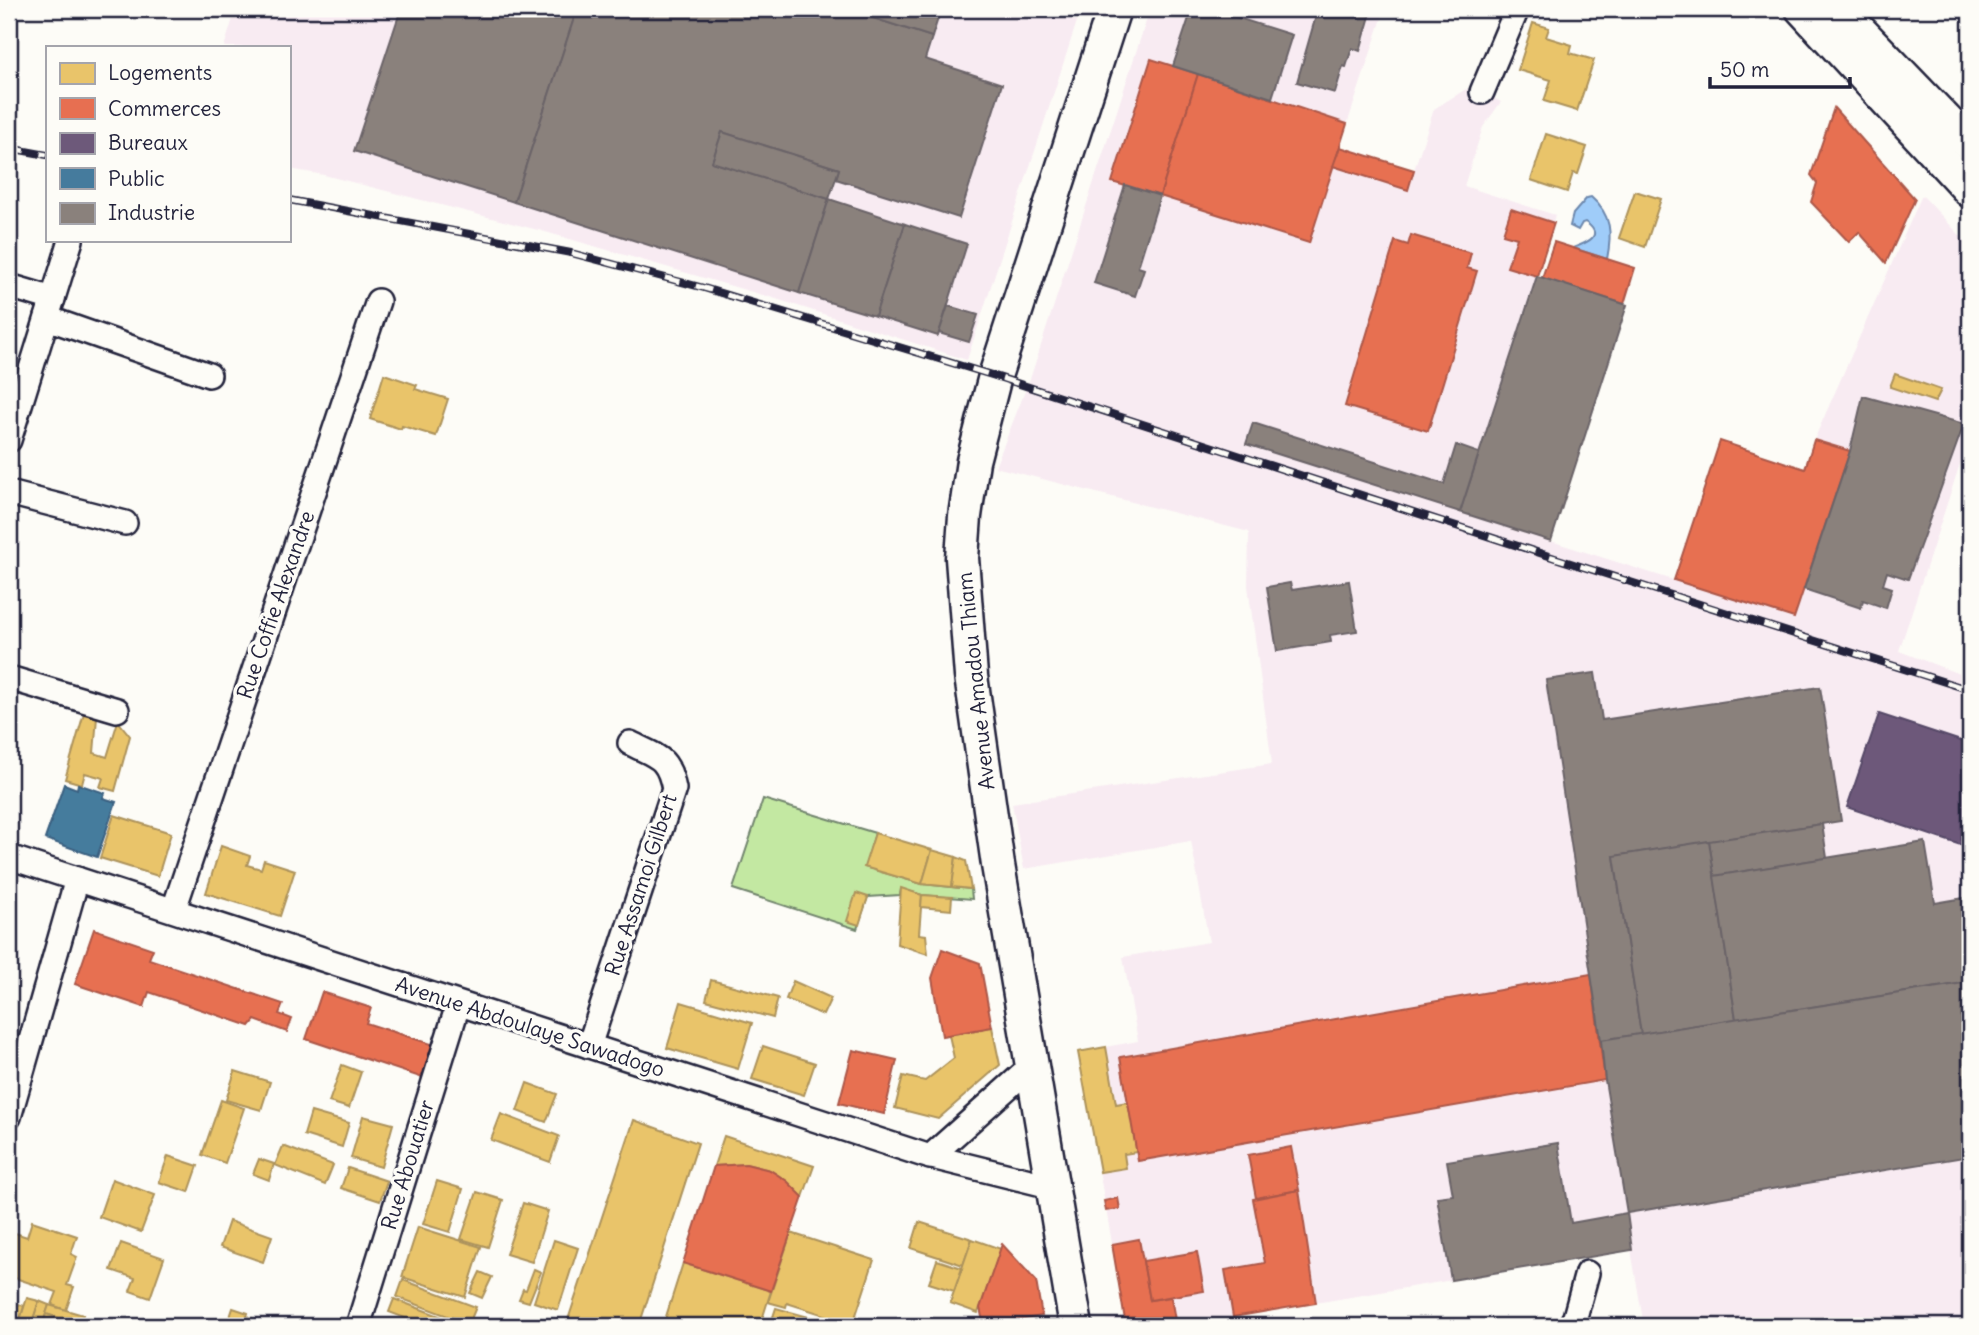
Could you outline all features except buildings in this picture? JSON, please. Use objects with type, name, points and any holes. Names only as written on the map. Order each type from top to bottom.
[{"type":"main road","name":"Avenue Amadou Thiam","points":[[1076,1326],[998,865],[971,676],[962,558],[973,461],[995,376],[1114,9]]},
{"type":"main road","points":[[1802,9],[1970,191]]},
{"type":"main road","points":[[1839,9],[1970,145]]},
{"type":"street","points":[[1482,92],[1517,9]]},
{"type":"street","points":[[9,440],[70,242]]},
{"type":"street","points":[[9,286],[50,309],[209,375]]},
{"type":"street","name":"Rue Coffie Alexandre","points":[[174,909],[378,301]]},
{"type":"street","points":[[9,493],[125,523]]},
{"type":"street","points":[[9,678],[117,710]]},
{"type":"street","name":"Rue Assamoi Gilbert","points":[[589,1046],[674,789],[672,776],[664,761],[630,743]]},
{"type":"street","name":"Avenue Abdoulaye Sawadogo","points":[[9,857],[930,1157],[1054,1187]]},
{"type":"street","points":[[9,1117],[77,879]]},
{"type":"street","name":"Rue Abouatier","points":[[358,1326],[458,1005]]},
{"type":"street","points":[[930,1157],[1033,1065]]},
{"type":"street","points":[[1570,1326],[1587,1273]]},
{"type":"shaded area","points":[[236,9],[1081,9],[967,360],[773,298],[542,231],[324,175],[290,169],[290,46],[224,46]]},
{"type":"shaded area","points":[[1150,9],[1385,9],[1340,146],[1414,170],[1434,109],[1466,89],[1482,92],[1501,102],[1483,127],[1464,186],[1555,215],[1537,276],[1551,541],[1673,580],[1720,441],[1805,469],[1814,440],[1922,195],[1970,246],[1970,433],[1899,651],[1970,678],[1970,1326],[1644,1326],[1631,1250],[1179,1326],[1107,1326],[1106,1320],[1125,1316],[1078,1052],[1138,1041],[1123,957],[1209,942],[1191,841],[1024,869],[1012,803],[1272,764],[1248,586],[1249,532],[995,467],[1031,376]]},
{"type":"green space","points":[[763,799],[875,833],[865,867],[922,884],[971,889],[972,899],[922,895],[901,889],[900,895],[868,897],[857,929],[733,889]]},
{"type":"water","points":[[1591,197],[1603,211],[1609,225],[1607,259],[1573,248],[1594,235],[1594,231],[1585,222],[1578,230],[1570,226],[1573,214]]},
{"type":"railway","points":[[9,148],[46,155]]},
{"type":"railway","points":[[290,200],[571,253],[704,288],[995,376],[1970,690]]}]
